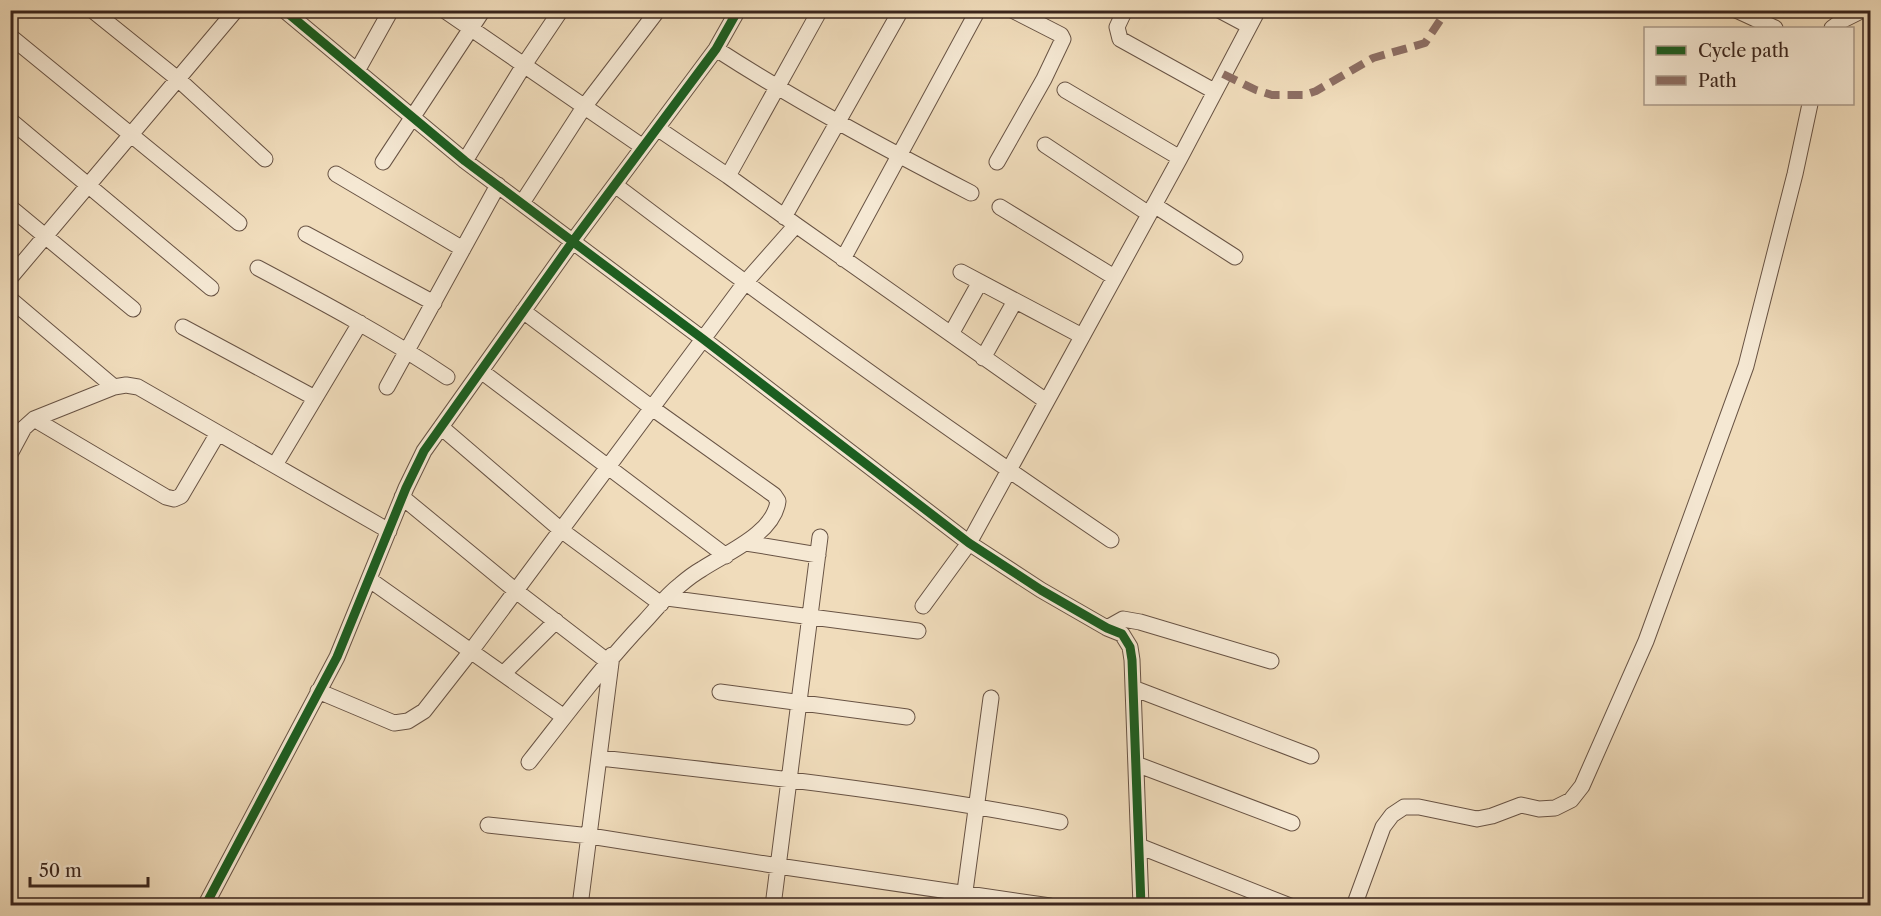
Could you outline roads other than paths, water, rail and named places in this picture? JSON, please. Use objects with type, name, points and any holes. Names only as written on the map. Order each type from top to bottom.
[{"type":"street","points":[[92,10],[179,80],[265,159]]},
{"type":"street","points":[[10,278],[236,10]]},
{"type":"street","points":[[284,10],[465,161],[703,339],[969,543],[1041,590],[1107,628],[1122,634],[1130,647],[1133,688],[1140,906]]},
{"type":"street","points":[[357,71],[391,10]]},
{"type":"street","points":[[444,10],[643,147]]},
{"type":"street","points":[[383,162],[483,10]]},
{"type":"street","points":[[465,161],[561,10]]},
{"type":"street","points":[[522,203],[584,107],[658,10]]},
{"type":"street","points":[[205,906],[337,657],[402,497],[424,451],[573,241],[716,49],[738,10]]},
{"type":"street","points":[[728,176],[820,10]]},
{"type":"street","points":[[318,691],[394,723],[408,722],[424,711],[516,591],[790,221],[838,123],[901,10]]},
{"type":"street","points":[[843,259],[978,10]]},
{"type":"street","points":[[997,162],[1044,80],[1063,39],[1061,35],[1012,10]]},
{"type":"street","points":[[1125,10],[1117,27],[1120,39],[1214,91]]},
{"type":"street","points":[[1220,10],[1249,26]]},
{"type":"street","points":[[923,606],[969,543],[1180,158],[1258,10]]},
{"type":"street","points":[[1736,10],[1773,27]]},
{"type":"street","points":[[1833,27],[1863,10]]},
{"type":"street","points":[[10,36],[239,223]]},
{"type":"street","points":[[716,49],[776,88],[970,193]]},
{"type":"street","points":[[1065,90],[1180,158]]},
{"type":"street","points":[[1354,906],[1383,827],[1392,815],[1404,807],[1419,807],[1477,819],[1521,805],[1539,809],[1555,808],[1571,800],[1582,786],[1646,641],[1746,366],[1795,174],[1810,105]]},
{"type":"street","points":[[10,120],[211,288]]},
{"type":"street","points":[[657,128],[1046,401]]},
{"type":"street","points":[[1045,145],[1151,210],[1235,257]]},
{"type":"street","points":[[336,174],[463,249]]},
{"type":"street","points":[[387,387],[498,185]]},
{"type":"street","points":[[615,185],[744,284],[1111,540]]},
{"type":"street","points":[[10,207],[133,309]]},
{"type":"street","points":[[1000,207],[1114,277]]},
{"type":"street","points":[[306,234],[434,303]]},
{"type":"street","points":[[258,268],[408,350],[447,377]]},
{"type":"street","points":[[961,272],[1082,336]]},
{"type":"street","points":[[951,334],[980,282]]},
{"type":"street","points":[[10,299],[114,387]]},
{"type":"street","points":[[983,358],[1015,301]]},
{"type":"street","points":[[523,311],[652,408],[774,495],[778,501],[777,508],[753,538],[726,556],[702,568],[664,601],[610,658],[530,762]]},
{"type":"street","points":[[275,465],[360,323]]},
{"type":"street","points":[[183,327],[315,398]]},
{"type":"street","points":[[481,371],[726,556]]},
{"type":"street","points":[[10,454],[24,428],[34,419],[114,387],[126,385],[138,387],[389,531]]},
{"type":"street","points":[[34,419],[166,497],[174,499],[181,496],[218,433]]},
{"type":"street","points":[[441,427],[561,530],[664,601],[918,631]]},
{"type":"street","points":[[402,497],[516,591],[610,658]]},
{"type":"street","points":[[773,906],[820,537]]},
{"type":"street","points":[[746,543],[818,555]]},
{"type":"street","points":[[370,580],[564,717]]},
{"type":"street","points":[[1107,628],[1123,619],[1140,622],[1270,661]]},
{"type":"street","points":[[502,674],[556,621]]},
{"type":"street","points":[[580,906],[600,758],[610,658]]},
{"type":"street","points":[[1133,688],[1311,756]]},
{"type":"street","points":[[720,692],[908,717]]},
{"type":"street","points":[[964,899],[991,698]]},
{"type":"street","points":[[600,758],[789,779],[977,806],[1060,822]]},
{"type":"street","points":[[1136,764],[1292,823]]},
{"type":"street","points":[[488,825],[590,836],[964,899],[1050,906]]},
{"type":"street","points":[[1139,846],[1290,906]]}]
